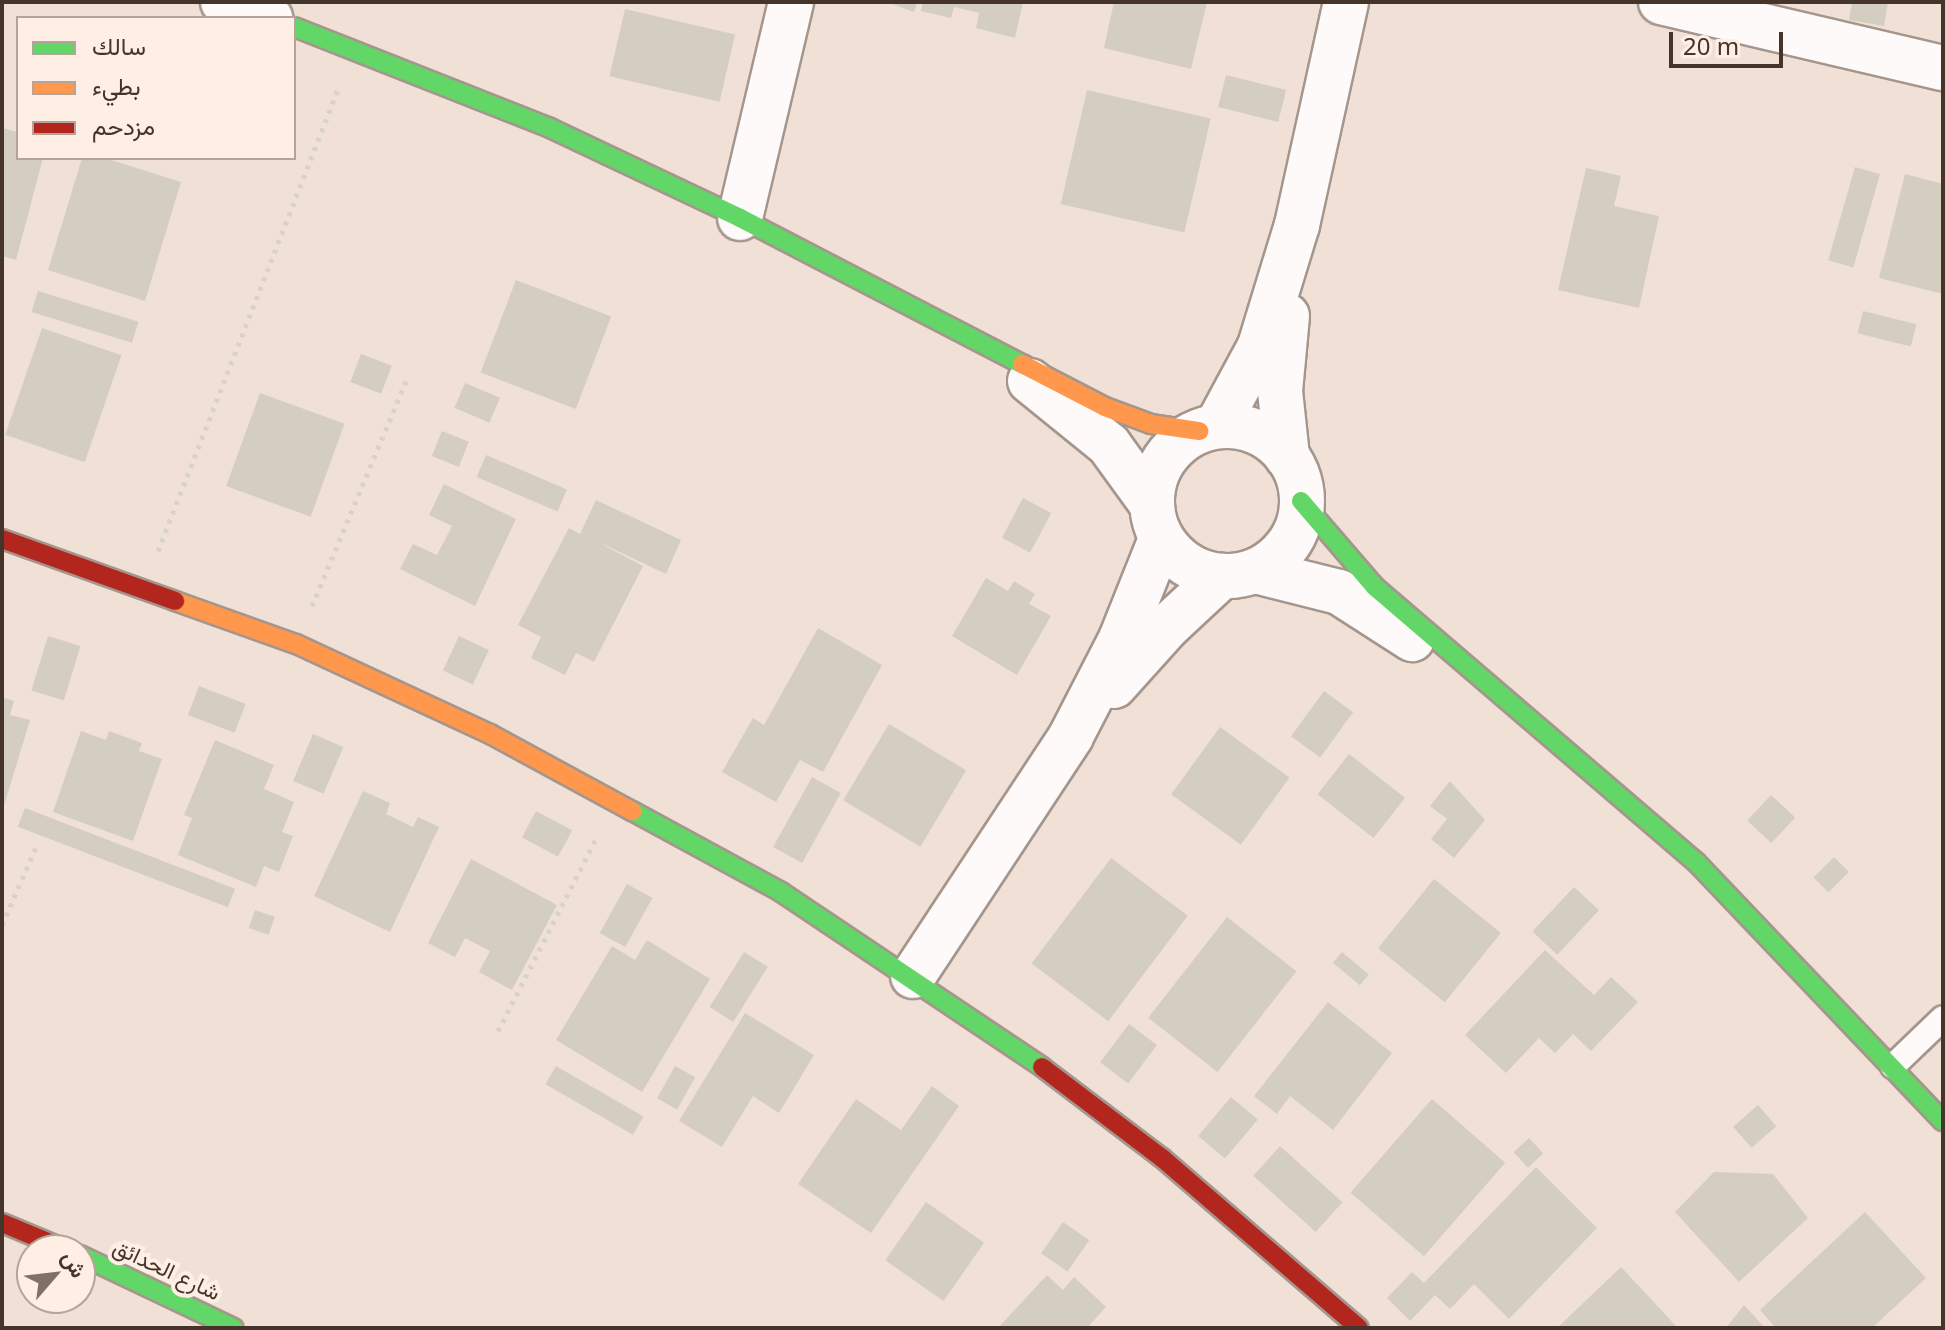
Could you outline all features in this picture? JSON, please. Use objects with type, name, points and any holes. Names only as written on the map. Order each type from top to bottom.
[{"type":"street","points":[[740,218],[791,2]]},
{"type":"street","points":[[913,976],[1071,736],[1126,628],[1156,521],[1159,467],[1183,440],[1208,429],[1260,346],[1297,225],[1346,2]]},
{"type":"street","points":[[1661,2],[1943,68]]},
{"type":"street","points":[[296,28],[354,48],[550,128],[740,218],[993,352],[1128,417],[1208,429],[1249,429],[1287,457]]},
{"type":"street","points":[[1297,225],[1280,391],[1287,457],[1301,501],[1355,568],[1439,637],[1478,677],[1696,862],[1943,1121]]},
{"type":"street","points":[[993,352],[1109,445],[1187,565],[1339,592],[1478,677]]},
{"type":"street","points":[[1071,736],[1168,626],[1239,574],[1270,563],[1293,537],[1301,501]]},
{"type":"street","points":[[2,539],[144,586],[296,644],[617,799],[781,892],[913,976],[1162,1158],[1359,1328]]},
{"type":"street","points":[[2,1223],[28,1234]]},
{"type":"street","name":"شارع الحدائق","points":[[96,1263],[234,1328]]},
{"type":"lane","points":[[1893,1066],[1943,1018]]},
{"type":"path","points":[[144,586],[354,48]]},
{"type":"path","points":[[296,644],[408,376]]},
{"type":"path","points":[[498,1031],[617,799]]},
{"type":"path","points":[[2,925],[36,847]]},
{"type":"building","points":[[887,2],[917,2],[914,12]]},
{"type":"building","points":[[923,2],[1023,2],[1015,38],[976,28],[979,13],[954,7],[951,18],[921,11]]},
{"type":"building","points":[[1114,2],[1207,2],[1191,69],[1104,48]]},
{"type":"building","points":[[1852,2],[1888,2],[1884,26],[1849,20]]},
{"type":"building","points":[[625,9],[735,34],[720,102],[609,76]]},
{"type":"building","points":[[1226,75],[1286,90],[1278,122],[1218,107]]},
{"type":"building","points":[[1087,90],[1211,119],[1184,233],[1061,204]]},
{"type":"building","points":[[2,128],[16,132],[16,160],[42,160],[16,260],[2,256]]},
{"type":"building","points":[[81,160],[111,160],[181,182],[145,301],[48,270]]},
{"type":"building","points":[[1855,167],[1880,174],[1853,267],[1828,260]]},
{"type":"building","points":[[1586,168],[1621,176],[1614,206],[1659,216],[1639,308],[1558,290]]},
{"type":"building","points":[[1905,174],[1943,184],[1943,294],[1879,278]]},
{"type":"building","points":[[516,280],[611,317],[576,409],[481,372]]},
{"type":"building","points":[[38,291],[138,322],[132,343],[32,312]]},
{"type":"building","points":[[1863,311],[1916,324],[1911,347],[1857,333]]},
{"type":"building","points":[[42,328],[121,355],[85,462],[5,435]]},
{"type":"building","points":[[361,354],[392,366],[381,394],[350,382]]},
{"type":"building","points":[[465,383],[500,398],[489,423],[454,408]]},
{"type":"building","points":[[260,393],[345,424],[311,517],[226,486]]},
{"type":"building","points":[[442,431],[469,442],[459,467],[432,456]]},
{"type":"building","points":[[486,455],[567,489],[558,511],[477,477]]},
{"type":"building","points":[[444,484],[516,519],[475,606],[400,569],[413,544],[437,555],[452,526],[429,515]]},
{"type":"building","points":[[1023,498],[1051,513],[1030,553],[1002,538]]},
{"type":"building","points":[[596,500],[681,540],[666,574],[594,540],[643,566],[594,662],[576,653],[565,675],[531,658],[541,637],[518,625],[569,528],[580,534]]},
{"type":"building","points":[[986,578],[1008,591],[1014,581],[1035,594],[1029,604],[1051,616],[1017,675],[952,636]]},
{"type":"building","points":[[818,628],[882,665],[823,772],[800,760],[776,802],[722,772],[753,718],[764,725]]},
{"type":"building","points":[[48,636],[81,646],[64,700],[31,691]]},
{"type":"building","points":[[459,636],[489,650],[473,684],[443,670]]},
{"type":"building","points":[[199,686],[246,704],[235,733],[188,715]]},
{"type":"building","points":[[1324,691],[1353,712],[1320,757],[1291,736]]},
{"type":"building","points":[[2,697],[14,701],[10,715],[30,720],[3,809]]},
{"type":"building","points":[[889,724],[966,770],[920,847],[843,800]]},
{"type":"building","points":[[1220,727],[1290,778],[1241,845],[1171,794]]},
{"type":"building","points":[[81,731],[106,740],[109,731],[142,743],[139,751],[162,759],[133,841],[53,812]]},
{"type":"building","points":[[313,734],[343,747],[323,794],[293,781]]},
{"type":"building","points":[[215,740],[274,765],[264,789],[294,802],[282,832],[293,836],[279,872],[264,866],[256,887],[178,855],[192,818],[184,815]]},
{"type":"building","points":[[1349,754],[1405,798],[1374,838],[1318,794]]},
{"type":"building","points":[[812,777],[841,793],[802,863],[773,847]]},
{"type":"building","points":[[1450,781],[1485,820],[1454,858],[1431,839],[1447,819],[1430,806]]},
{"type":"building","points":[[363,791],[390,803],[386,814],[413,827],[418,817],[439,827],[390,932],[314,896]]},
{"type":"building","points":[[1771,795],[1795,818],[1771,843],[1747,821]]},
{"type":"building","points":[[25,808],[235,889],[228,907],[18,827]]},
{"type":"building","points":[[536,811],[572,830],[558,857],[522,837]]},
{"type":"building","points":[[1834,857],[1849,872],[1828,892],[1813,878]]},
{"type":"building","points":[[1111,858],[1188,916],[1108,1021],[1032,963]]},
{"type":"building","points":[[471,859],[557,905],[512,990],[479,972],[490,951],[465,938],[455,957],[428,943]]},
{"type":"building","points":[[1434,879],[1501,933],[1445,1002],[1378,948]]},
{"type":"building","points":[[627,884],[652,898],[625,947],[600,933]]},
{"type":"building","points":[[1574,887],[1599,910],[1557,955],[1532,932]]},
{"type":"building","points":[[255,910],[275,917],[269,935],[249,928]]},
{"type":"building","points":[[1227,917],[1296,971],[1218,1072],[1148,1018]]},
{"type":"building","points":[[647,940],[710,979],[642,1092],[556,1040],[612,946],[635,960]]},
{"type":"building","points":[[1545,950],[1594,995],[1611,977],[1638,1002],[1591,1051],[1573,1034],[1555,1053],[1539,1038],[1506,1073],[1465,1035]]},
{"type":"building","points":[[744,952],[768,967],[733,1022],[710,1007]]},
{"type":"building","points":[[1342,952],[1369,974],[1360,985],[1333,963]]},
{"type":"building","points":[[1328,1002],[1392,1053],[1333,1130],[1290,1096],[1277,1114],[1254,1096]]},
{"type":"building","points":[[745,1013],[814,1055],[779,1113],[753,1096],[722,1147],[679,1121]]},
{"type":"building","points":[[1129,1024],[1157,1045],[1128,1083],[1100,1062]]},
{"type":"building","points":[[556,1066],[643,1116],[633,1135],[546,1084]]},
{"type":"building","points":[[675,1066],[695,1077],[677,1110],[657,1098]]},
{"type":"building","points":[[932,1086],[959,1106],[871,1233],[798,1184],[856,1099],[901,1130]]},
{"type":"building","points":[[1231,1097],[1258,1119],[1225,1159],[1198,1136]]},
{"type":"building","points":[[1432,1099],[1505,1163],[1424,1256],[1351,1193]]},
{"type":"building","points":[[1758,1105],[1776,1126],[1751,1148],[1733,1127]]},
{"type":"building","points":[[1529,1138],[1543,1153],[1528,1168],[1514,1152]]},
{"type":"building","points":[[1280,1146],[1342,1202],[1316,1232],[1253,1176]]},
{"type":"building","points":[[1536,1167],[1597,1228],[1509,1319],[1474,1284],[1450,1309],[1435,1295],[1410,1321],[1387,1298],[1412,1272],[1424,1283]]},
{"type":"building","points":[[1714,1172],[1773,1174],[1808,1218],[1739,1282],[1675,1212]]},
{"type":"building","points":[[926,1202],[984,1243],[943,1301],[885,1260]]},
{"type":"building","points":[[1865,1212],[1926,1278],[1872,1328],[1776,1328],[1760,1310]]},
{"type":"building","points":[[1063,1222],[1089,1240],[1067,1271],[1041,1253]]},
{"type":"building","points":[[1621,1267],[1678,1328],[1557,1328]]},
{"type":"building","points":[[1047,1275],[1063,1290],[1074,1277],[1106,1307],[1087,1328],[998,1328]]},
{"type":"building","points":[[1744,1305],[1765,1328],[1726,1328]]},
{"type":"traffic: fast","points":[[296,28],[550,128],[740,218],[1022,364]]},
{"type":"traffic: fast","points":[[1301,501],[1375,587],[1696,862],[1943,1121]]},
{"type":"traffic: fast","points":[[632,811],[781,892],[1042,1067]]},
{"type":"traffic: fast","points":[[96,1263],[234,1328]]},
{"type":"traffic: slow","points":[[1022,364],[1105,407],[1151,424],[1199,431]]},
{"type":"traffic: slow","points":[[175,601],[296,644],[490,734],[632,811]]},
{"type":"traffic: jam","points":[[2,539],[175,601]]},
{"type":"traffic: jam","points":[[1042,1067],[1162,1158],[1359,1328]]},
{"type":"traffic: jam","points":[[2,1223],[28,1234]]}]
